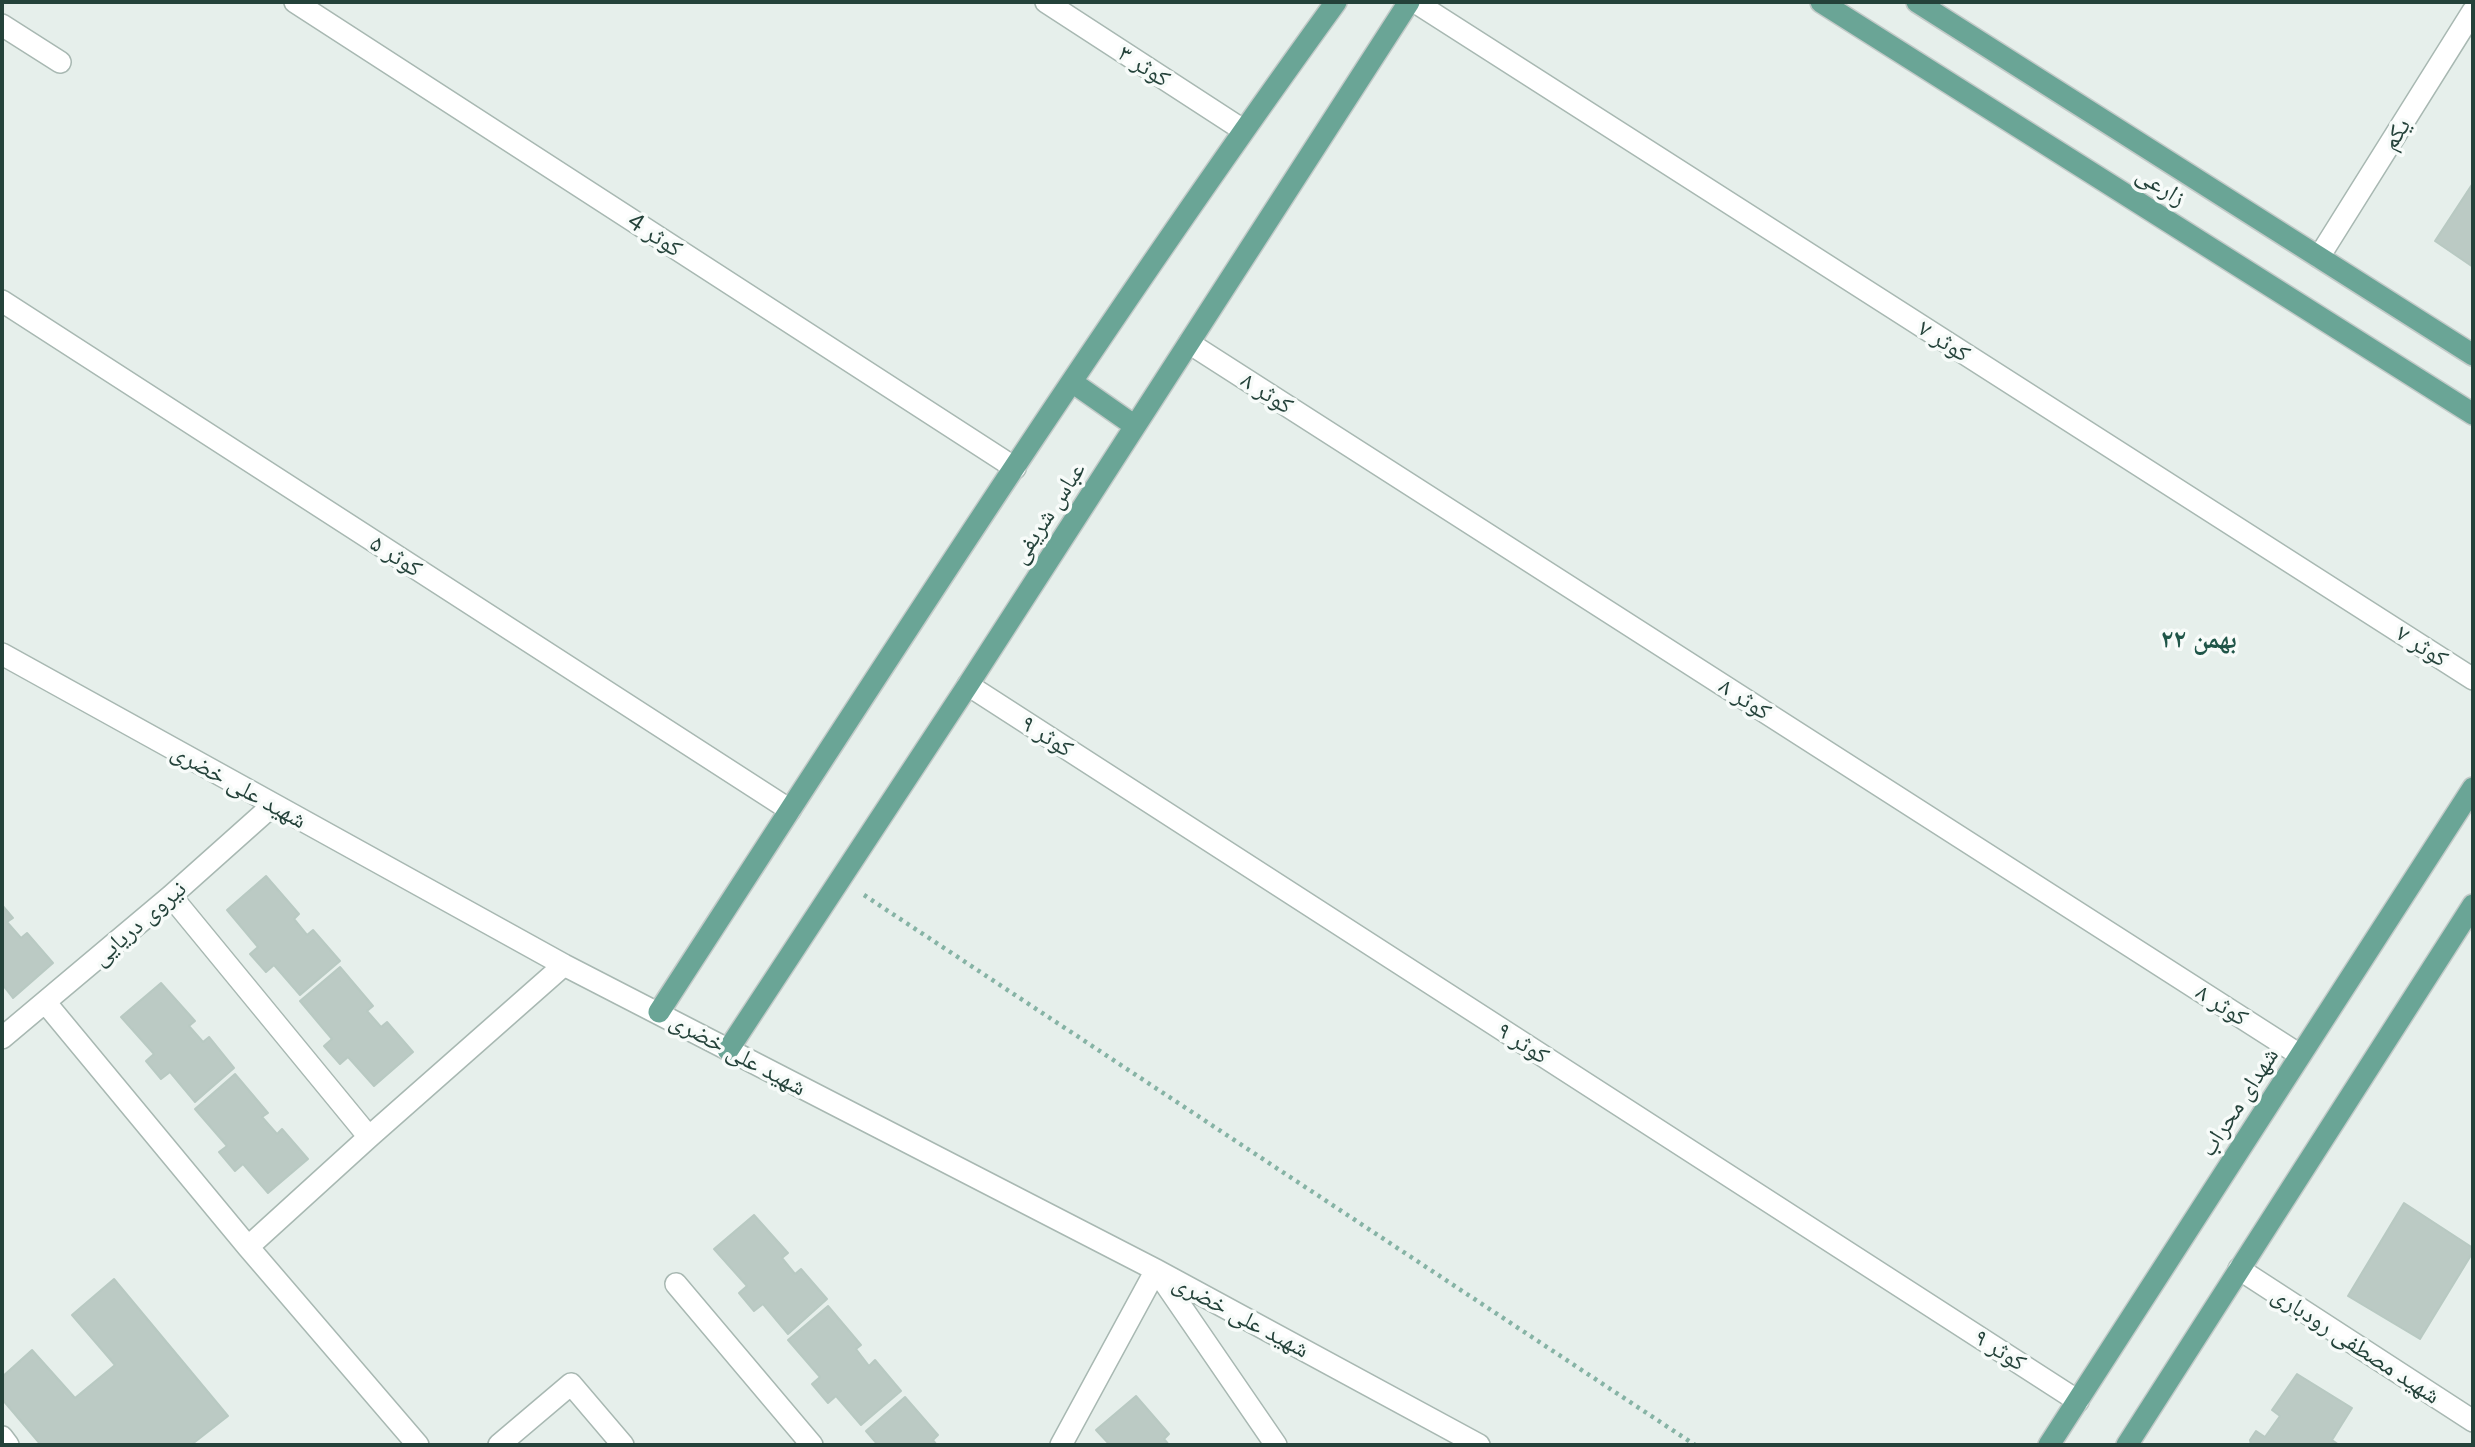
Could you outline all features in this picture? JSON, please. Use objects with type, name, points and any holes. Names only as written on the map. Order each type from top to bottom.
[{"type":"main road","points":[[659,1013],[1072,382],[1243,130],[1336,2]]},
{"type":"main road","name":"عباس شریفی","points":[[728,1050],[1412,2]]},
{"type":"main road","name":"زارعی","points":[[1821,2],[2473,414]]},
{"type":"main road","name":"زارعی","points":[[1917,2],[2473,355]]},
{"type":"main road","points":[[1072,382],[1135,426]]},
{"type":"main road","name":"شهدای محراب","points":[[2049,1445],[2473,788]]},
{"type":"main road","points":[[2129,1444],[2239,1269],[2467,928],[2473,905]]},
{"type":"street","name":"کوثر 4","points":[[295,2],[1015,468]]},
{"type":"street","name":"کوثر ۳","points":[[1046,2],[1243,130]]},
{"type":"street","name":"کوثر ۷","points":[[1412,2],[2473,679]]},
{"type":"street","name":"یکم","points":[[2319,257],[2473,11]]},
{"type":"street","points":[[2,25],[60,62]]},
{"type":"street","name":"کوثر ۵","points":[[2,301],[790,810]]},
{"type":"street","name":"کوثر ۸","points":[[1189,343],[2300,1055]]},
{"type":"street","name":"شهید علی خضری","points":[[2,654],[564,965],[1156,1270],[1479,1445]]},
{"type":"street","name":"کوثر ۹","points":[[968,685],[2078,1401]]},
{"type":"street","name":"نیروی دریایی","points":[[2,1038],[273,806]]},
{"type":"street","points":[[171,896],[369,1137]]},
{"type":"street","points":[[248,1247],[564,965]]},
{"type":"street","points":[[45,1002],[248,1247],[418,1445]]},
{"type":"street","name":"شهید مصطفی رودباری","points":[[2239,1269],[2473,1421]]},
{"type":"street","points":[[1061,1445],[1156,1270],[1276,1445]]},
{"type":"street","points":[[676,1284],[812,1445]]},
{"type":"street","points":[[499,1445],[571,1384],[623,1445]]},
{"type":"street","points":[[2,1437],[8,1445]]},
{"type":"path","points":[[840,879],[1695,1445]]},
{"type":"building","points":[[2473,183],[2473,267],[2435,241]]},
{"type":"building","points":[[266,876],[299,914],[294,919],[307,935],[313,930],[340,961],[300,995],[274,965],[266,972],[250,954],[258,947],[227,910]]},
{"type":"building","points":[[2,905],[13,918],[7,922],[21,938],[27,933],[53,963],[13,998],[2,984]]},
{"type":"building","points":[[340,967],[373,1006],[367,1011],[381,1027],[387,1022],[413,1052],[374,1086],[348,1057],[340,1064],[324,1046],[332,1039],[300,1001]]},
{"type":"building","points":[[161,983],[195,1021],[189,1026],[203,1042],[209,1037],[234,1068],[195,1102],[170,1072],[161,1079],[146,1061],[154,1054],[121,1017]]},
{"type":"building","points":[[235,1074],[268,1113],[262,1117],[277,1134],[282,1129],[308,1159],[268,1193],[243,1164],[235,1171],[219,1152],[227,1146],[195,1109]]},
{"type":"building","points":[[2404,1203],[2473,1248],[2420,1339],[2348,1296]]},
{"type":"building","points":[[754,1215],[788,1253],[782,1258],[795,1274],[801,1269],[827,1299],[788,1334],[763,1304],[754,1311],[739,1293],[747,1286],[714,1249]]},
{"type":"building","points":[[114,1279],[228,1416],[191,1445],[41,1445],[2,1399],[2,1377],[32,1350],[75,1398],[115,1365],[72,1315]]},
{"type":"building","points":[[828,1306],[861,1345],[856,1349],[869,1366],[875,1360],[901,1391],[861,1425],[836,1396],[828,1403],[812,1384],[820,1377],[788,1340]]},
{"type":"building","points":[[2297,1374],[2352,1408],[2332,1440],[2339,1445],[2251,1445],[2250,1440],[2256,1431],[2265,1437],[2280,1416],[2272,1410]]},
{"type":"building","points":[[1136,1396],[1169,1434],[1164,1439],[1169,1445],[1110,1445],[1096,1430]]},
{"type":"building","points":[[905,1397],[938,1435],[933,1440],[937,1445],[878,1445],[866,1431]]},
{"type":"district","name":"۲۲ بهمن","points":[[2199,640]]}]
